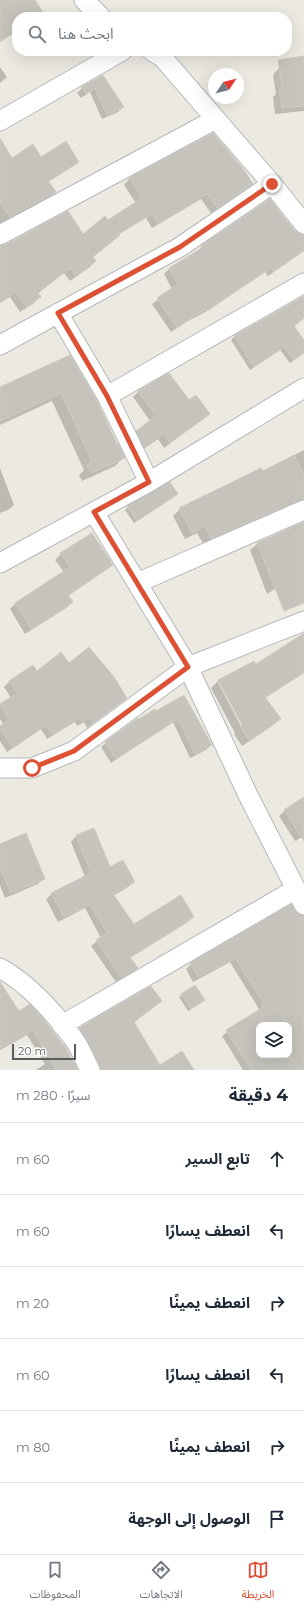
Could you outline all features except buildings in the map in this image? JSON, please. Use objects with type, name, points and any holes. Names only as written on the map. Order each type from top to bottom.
[{"type":"street","points":[[84,0],[96,12]]},
{"type":"street","points":[[0,121],[113,56]]},
{"type":"street","points":[[160,56],[272,184],[304,224]]},
{"type":"street","points":[[0,235],[216,119]]},
{"type":"street","points":[[0,345],[180,247],[272,184]]},
{"type":"street","points":[[107,396],[304,283]]},
{"type":"street","points":[[58,313],[107,396],[149,482]]},
{"type":"street","points":[[0,566],[149,482],[304,388]]},
{"type":"street","points":[[137,582],[304,510]]},
{"type":"street","points":[[62,1025],[300,897],[248,795],[188,667],[94,512]]},
{"type":"street","points":[[0,768],[32,768],[74,751],[188,667],[304,621]]},
{"type":"street","points":[[0,968],[12,975],[37,996],[73,1039],[90,1070]]},
{"type":"route","points":[[32,768],[74,751],[188,667],[94,512],[149,482],[107,396],[58,313],[180,247],[272,184]]}]
